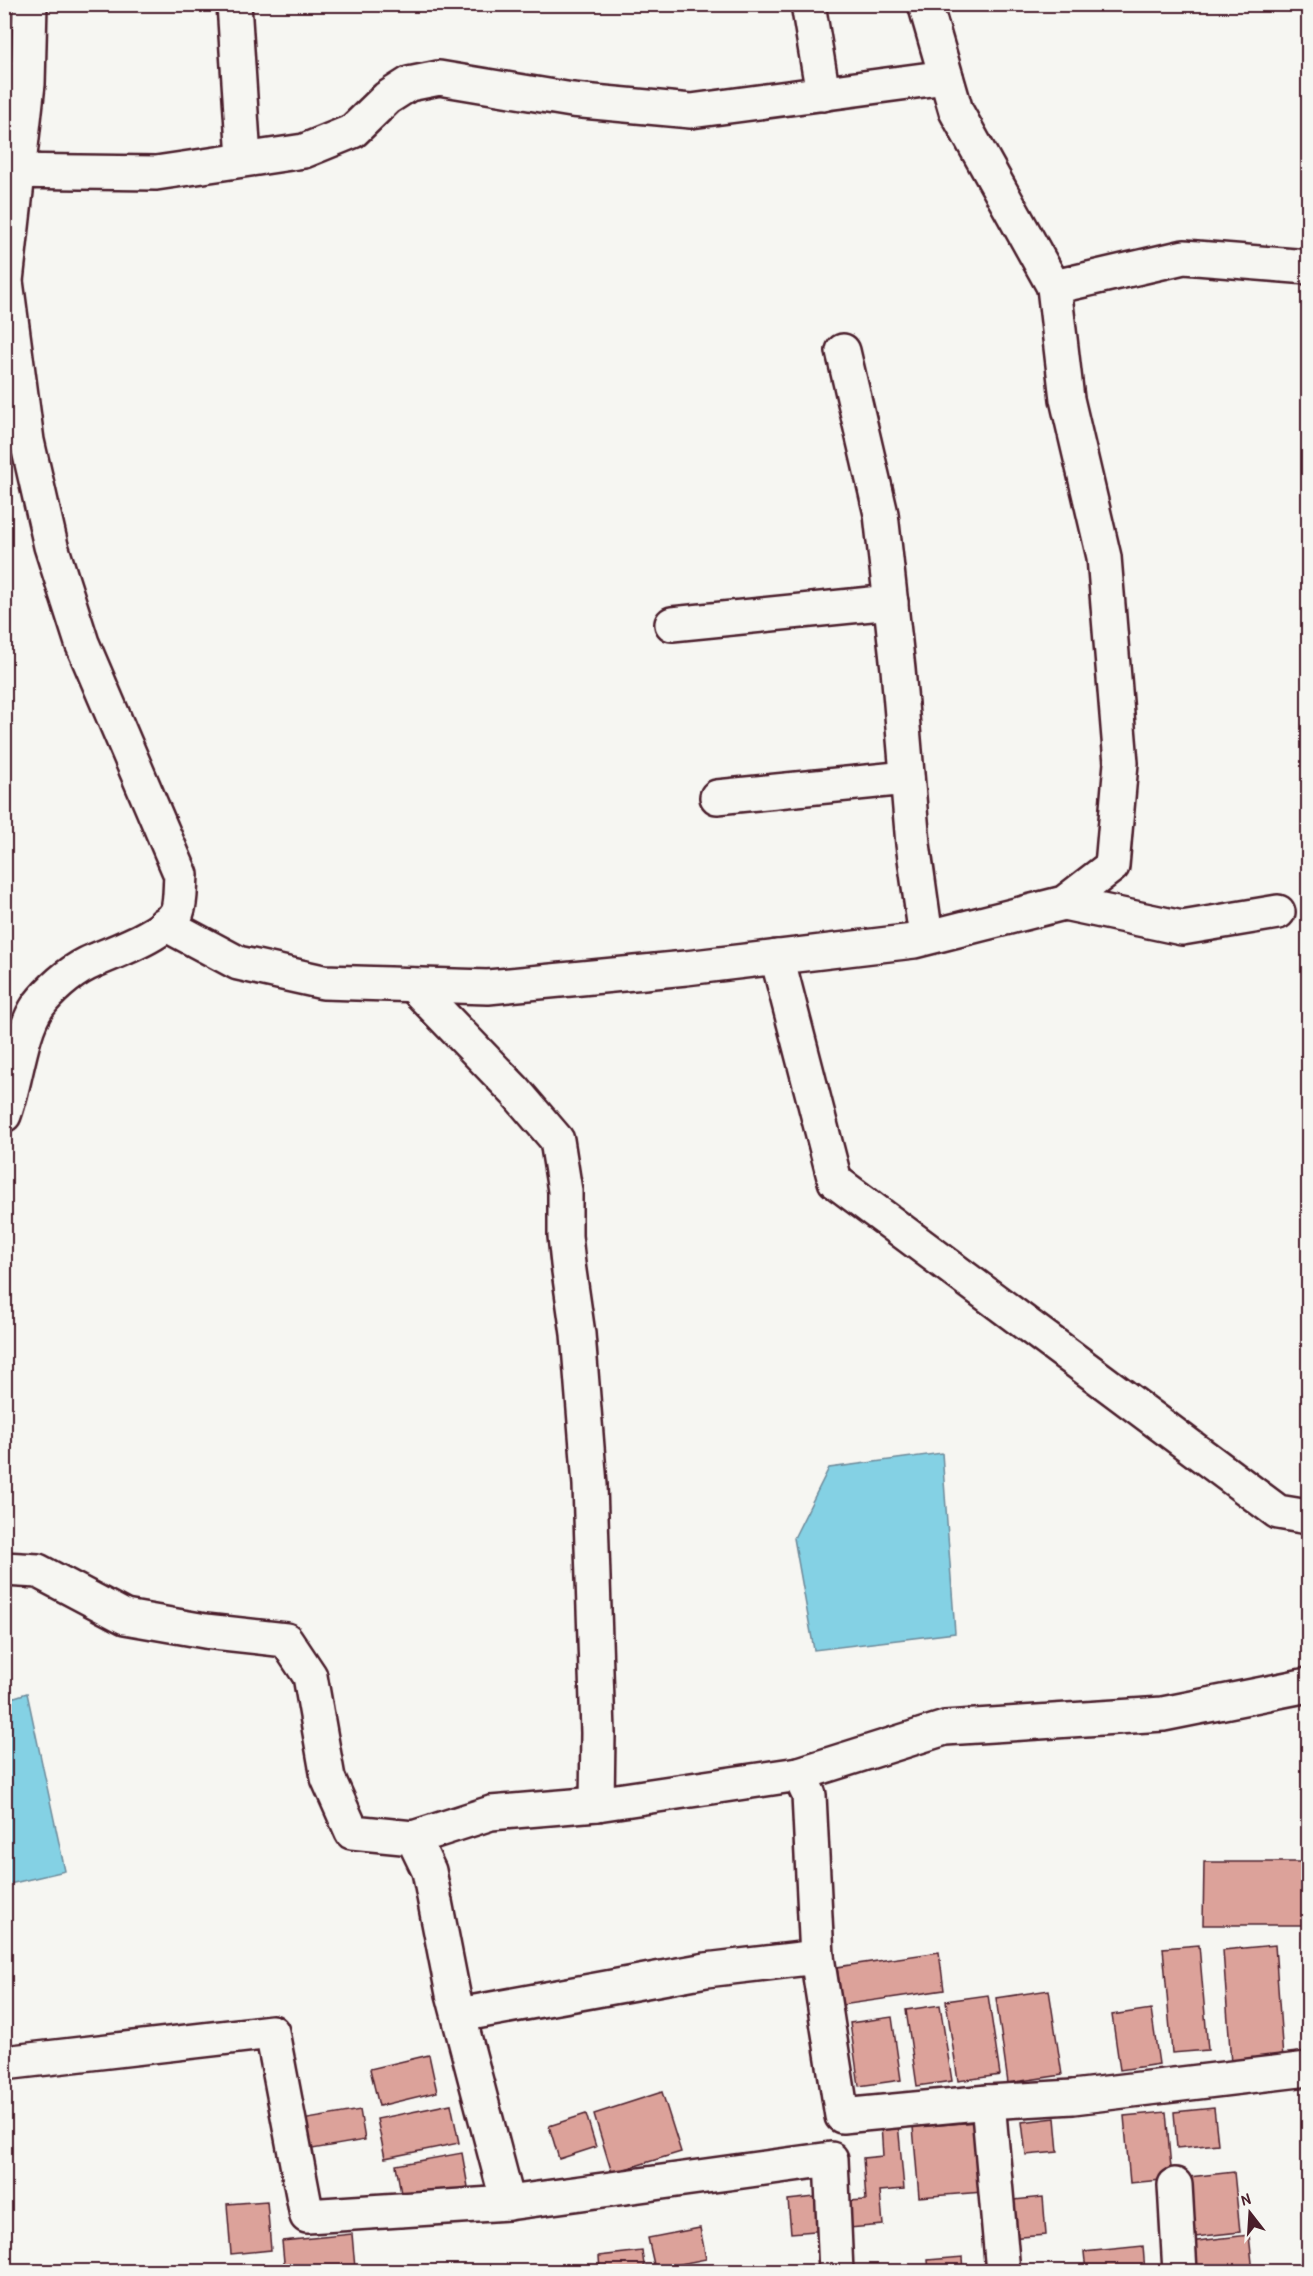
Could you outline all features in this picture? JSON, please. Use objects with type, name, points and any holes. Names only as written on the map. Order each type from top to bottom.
[{"type":"street","points":[[4,1115],[11,1098],[24,1040],[38,1006],[60,983],[85,965],[129,948],[165,924],[177,911],[181,875],[82,643],[51,546],[27,441],[9,336],[6,281],[11,171],[28,84],[30,4]]},
{"type":"street","points":[[234,4],[244,159]]},
{"type":"street","points":[[808,4],[823,94]]},
{"type":"street","points":[[165,924],[238,963],[323,982],[488,987],[914,941],[1064,903],[1112,867],[1121,763],[1104,557],[1067,399],[1054,287],[956,111],[925,4]]},
{"type":"street","points":[[11,171],[156,173],[304,151],[353,131],[387,98],[409,84],[439,78],[572,100],[691,111],[946,77]]},
{"type":"street","points":[[1054,287],[1184,257],[1308,267]]},
{"type":"street","points":[[843,351],[881,514],[913,844],[926,937]]},
{"type":"street","points":[[672,624],[891,602]]},
{"type":"street","points":[[717,797],[907,778]]},
{"type":"street","points":[[1064,903],[1182,928],[1278,912]]},
{"type":"street","points":[[777,957],[835,1181],[1278,1512],[1308,1517]]},
{"type":"street","points":[[413,985],[515,1091],[557,1140],[565,1191],[565,1236],[578,1334],[590,1485],[598,1733],[597,1804]]},
{"type":"street","points":[[4,1569],[38,1571],[125,1617],[205,1631],[286,1640],[310,1676],[328,1778],[352,1832],[413,1838],[491,1813],[597,1804],[799,1774],[945,1728],[1163,1714],[1308,1685]]},
{"type":"street","points":[[799,1774],[809,1795],[817,1957],[842,2116],[988,2102],[1073,2097],[1308,2069]]},
{"type":"street","points":[[413,1838],[429,1871],[459,2015],[508,2203]]},
{"type":"street","points":[[459,2015],[706,1970],[817,1957]]},
{"type":"street","points":[[4,2063],[272,2032],[307,2216],[508,2203],[831,2159],[836,2271]]},
{"type":"street","points":[[988,2102],[1003,2271]]},
{"type":"street","points":[[1175,2185],[1180,2271]]},
{"type":"water","points":[[942,1453],[955,1633],[814,1650],[794,1538],[829,1468]]},
{"type":"water","points":[[27,1693],[65,1871],[5,1885],[5,1700]]},
{"type":"building","points":[[1204,1862],[1308,1862],[1308,1925],[1203,1925]]},
{"type":"building","points":[[1199,1945],[1208,2050],[1172,2053],[1163,1948]]},
{"type":"building","points":[[1275,1945],[1283,2059],[1231,2064],[1223,1950]]},
{"type":"building","points":[[939,1952],[944,1990],[842,2005],[837,1967]]},
{"type":"building","points":[[1049,1990],[1062,2075],[1008,2083],[996,1998]]},
{"type":"building","points":[[988,1995],[1000,2075],[958,2081],[946,2001]]},
{"type":"building","points":[[940,2005],[952,2081],[917,2086],[906,2010]]},
{"type":"building","points":[[1151,2009],[1159,2064],[1120,2070],[1112,2015]]},
{"type":"building","points":[[892,2017],[901,2080],[859,2086],[850,2023]]},
{"type":"building","points":[[429,2055],[437,2092],[379,2106],[370,2069]]},
{"type":"building","points":[[662,2092],[681,2152],[612,2173],[594,2114]]},
{"type":"building","points":[[451,2104],[459,2143],[385,2158],[377,2119]]},
{"type":"building","points":[[1214,2108],[1218,2144],[1177,2148],[1174,2112]]},
{"type":"building","points":[[360,2110],[365,2140],[301,2151],[296,2121]]},
{"type":"building","points":[[1166,2112],[1172,2179],[1130,2183],[1124,2116]]},
{"type":"building","points":[[586,2114],[596,2147],[559,2159],[549,2126]]},
{"type":"building","points":[[1055,2118],[1058,2152],[1026,2155],[1022,2122]]},
{"type":"building","points":[[977,2122],[983,2192],[919,2197],[913,2127]]},
{"type":"building","points":[[898,2123],[904,2189],[880,2191],[883,2225],[849,2228],[846,2201],[866,2200],[863,2158],[883,2156],[881,2125]]},
{"type":"building","points":[[462,2153],[468,2187],[402,2199],[396,2165]]},
{"type":"building","points":[[1234,2172],[1240,2232],[1186,2238],[1180,2178]]},
{"type":"building","points":[[824,2196],[827,2230],[791,2233],[788,2200]]},
{"type":"building","points":[[1043,2197],[1046,2235],[1008,2238],[1004,2201]]},
{"type":"building","points":[[267,2201],[271,2250],[231,2254],[227,2204]]},
{"type":"building","points":[[700,2228],[706,2259],[655,2269],[648,2238]]},
{"type":"building","points":[[352,2234],[355,2268],[324,2272],[285,2272],[282,2241]]},
{"type":"building","points":[[1249,2235],[1253,2272],[1192,2272],[1189,2242]]},
{"type":"building","points":[[1143,2246],[1145,2272],[1086,2272],[1084,2252]]},
{"type":"building","points":[[642,2251],[645,2272],[600,2272],[599,2256]]},
{"type":"building","points":[[963,2257],[964,2272],[929,2272],[928,2260]]}]
